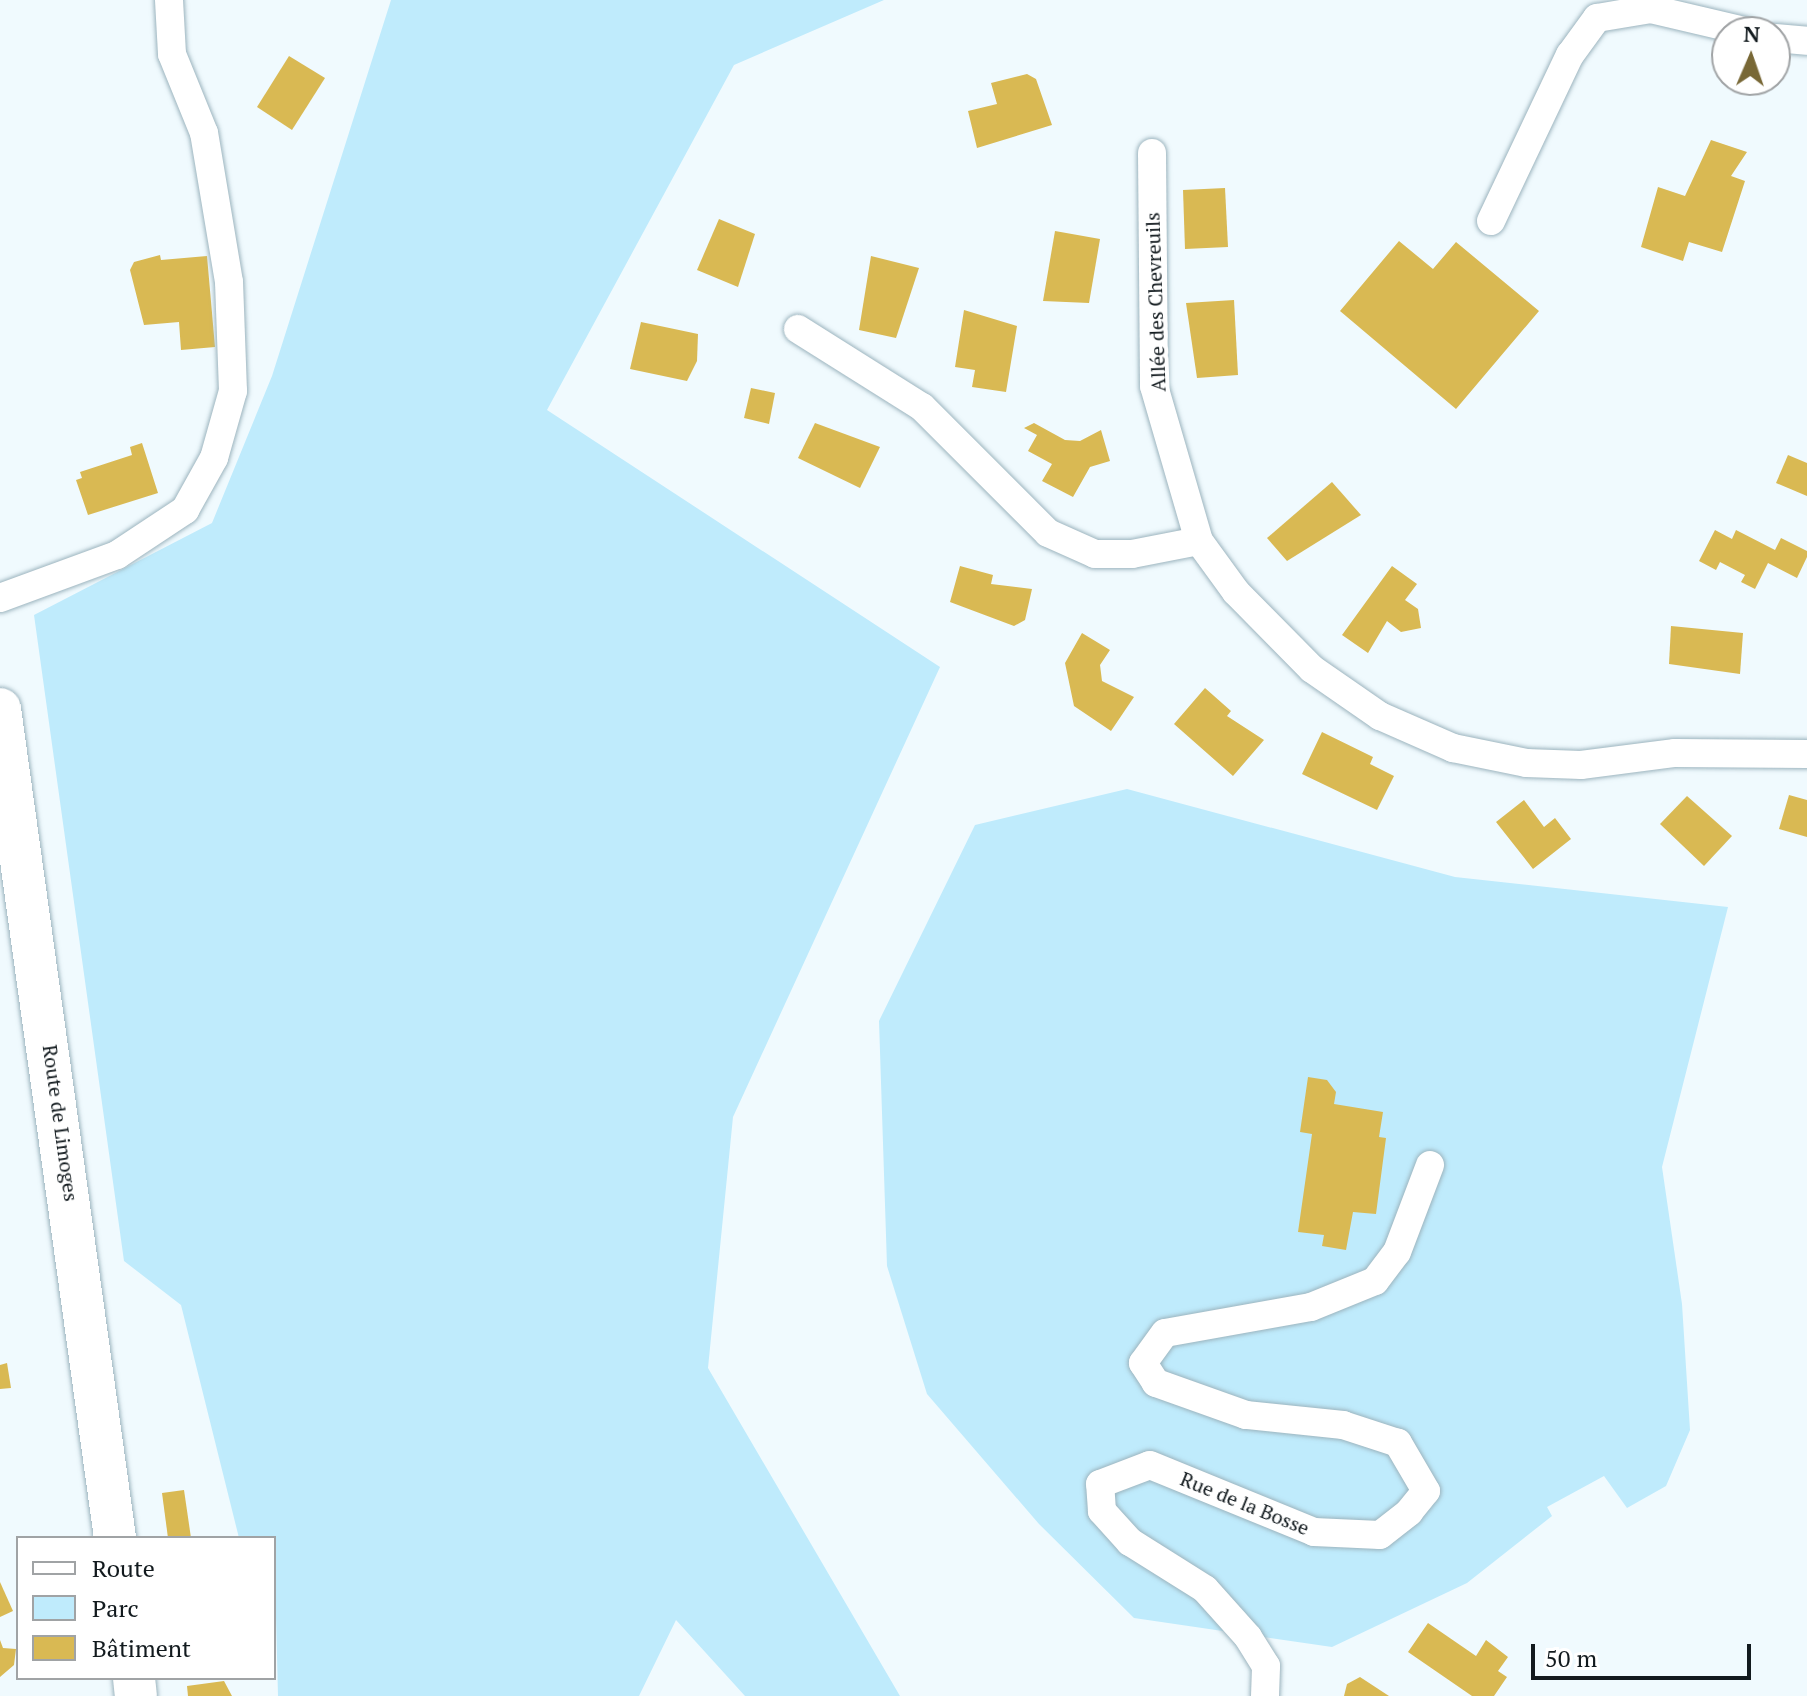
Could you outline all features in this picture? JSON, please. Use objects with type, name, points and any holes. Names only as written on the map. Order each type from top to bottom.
[{"type":"main road","name":"Route de Limoges","points":[[0,709],[115,1536]]},
{"type":"street","points":[[0,598],[117,555],[185,510],[214,458],[233,391],[229,282],[204,133],[172,54],[169,0]]},
{"type":"street","points":[[1491,221],[1570,55],[1597,18],[1651,9],[1711,23]]},
{"type":"street","name":"Allée des Chevreuils","points":[[1152,153],[1154,386],[1199,541],[1236,592],[1312,669],[1380,716],[1453,748],[1526,763],[1581,765],[1675,753],[1807,754]]},
{"type":"street","points":[[798,329],[922,407],[1048,533],[1095,554],[1132,554],[1199,541]]},
{"type":"street","name":"Rue de la Bosse","points":[[1265,1696],[1266,1666],[1248,1637],[1205,1589],[1130,1542],[1102,1511],[1100,1484],[1150,1465],[1314,1532],[1380,1535],[1409,1512],[1426,1491],[1398,1443],[1343,1425],[1246,1415],[1156,1383],[1143,1363],[1165,1333],[1311,1307],[1375,1281],[1397,1252],[1430,1165]]},
{"type":"green space","points":[[391,0],[884,0],[734,65],[547,410],[940,667],[733,1117],[708,1368],[900,1696],[745,1696],[676,1620],[639,1696],[278,1696],[276,1536],[239,1536],[181,1305],[124,1261],[34,615],[212,523],[272,376]]},
{"type":"green space","points":[[1127,789],[1455,877],[1728,907],[1662,1167],[1682,1304],[1690,1430],[1666,1486],[1627,1508],[1604,1476],[1547,1507],[1552,1516],[1467,1583],[1332,1647],[1134,1618],[1039,1524],[927,1394],[887,1266],[879,1021],[975,825]]},
{"type":"building","points":[[289,56],[325,78],[292,130],[257,107]]},
{"type":"building","points":[[1027,74],[1036,79],[1052,125],[977,148],[968,111],[997,104],[991,83]]},
{"type":"building","points":[[1711,140],[1747,152],[1731,176],[1745,181],[1722,252],[1689,242],[1683,261],[1641,247],[1658,187],[1685,196]]},
{"type":"building","points":[[1225,188],[1228,247],[1185,249],[1183,190]]},
{"type":"building","points":[[719,219],[755,234],[738,287],[697,270]]},
{"type":"building","points":[[1055,231],[1100,239],[1089,303],[1043,301]]},
{"type":"building","points":[[1399,241],[1433,269],[1456,242],[1539,311],[1456,409],[1340,311]]},
{"type":"building","points":[[160,255],[161,260],[207,256],[215,347],[181,350],[179,322],[144,325],[130,270],[134,262]]},
{"type":"building","points":[[871,256],[919,268],[896,338],[859,330]]},
{"type":"building","points":[[1234,300],[1238,375],[1197,378],[1186,303]]},
{"type":"building","points":[[964,310],[1017,326],[1006,392],[972,387],[975,370],[955,367]]},
{"type":"building","points":[[641,322],[698,334],[697,361],[687,381],[630,369]]},
{"type":"building","points":[[751,388],[775,393],[769,424],[744,418]]},
{"type":"building","points":[[815,423],[880,447],[860,488],[798,458]]},
{"type":"building","points":[[1034,423],[1065,440],[1080,441],[1101,430],[1110,461],[1090,467],[1073,497],[1042,481],[1052,464],[1028,451],[1037,435],[1024,428]]},
{"type":"building","points":[[142,443],[158,493],[88,515],[76,480],[82,478],[80,472],[132,455],[130,447]]},
{"type":"building","points":[[1788,455],[1807,463],[1807,496],[1776,483]]},
{"type":"building","points":[[1332,482],[1361,515],[1287,561],[1267,538]]},
{"type":"building","points":[[1715,530],[1732,539],[1736,530],[1775,550],[1781,538],[1807,551],[1807,557],[1797,578],[1768,563],[1755,589],[1741,582],[1745,575],[1720,562],[1716,570],[1699,561]]},
{"type":"building","points":[[960,566],[993,575],[991,584],[1032,589],[1025,620],[1014,626],[950,602]]},
{"type":"building","points":[[1392,566],[1417,584],[1405,600],[1418,609],[1421,628],[1401,632],[1387,621],[1368,653],[1342,635]]},
{"type":"building","points":[[1671,626],[1743,633],[1740,674],[1669,664]]},
{"type":"building","points":[[1082,633],[1110,650],[1100,665],[1102,681],[1134,697],[1111,731],[1074,706],[1065,663]]},
{"type":"building","points":[[1205,688],[1231,711],[1227,716],[1264,740],[1233,776],[1174,724]]},
{"type":"building","points":[[1322,732],[1373,757],[1370,764],[1394,776],[1377,810],[1302,774]]},
{"type":"building","points":[[1789,795],[1807,800],[1807,837],[1779,829]]},
{"type":"building","points":[[1687,796],[1732,836],[1704,866],[1660,824]]},
{"type":"building","points":[[1524,800],[1544,827],[1555,818],[1571,839],[1533,869],[1496,822]]},
{"type":"building","points":[[1308,1077],[1327,1080],[1336,1092],[1334,1104],[1383,1112],[1379,1137],[1386,1138],[1376,1214],[1353,1212],[1346,1250],[1322,1246],[1324,1235],[1298,1232],[1312,1134],[1300,1132]]},
{"type":"building","points":[[7,1363],[11,1388],[0,1389],[0,1365]]},
{"type":"building","points":[[184,1490],[191,1536],[168,1536],[162,1493]]},
{"type":"building","points":[[0,1582],[13,1611],[0,1617]]},
{"type":"building","points":[[1428,1623],[1476,1656],[1486,1640],[1508,1657],[1498,1671],[1507,1677],[1494,1696],[1472,1696],[1408,1652]]},
{"type":"building","points":[[0,1640],[3,1648],[16,1649],[14,1665],[0,1677]]},
{"type":"building","points":[[1360,1677],[1389,1696],[1344,1696],[1347,1684]]},
{"type":"building","points":[[224,1681],[232,1696],[188,1696],[187,1686]]}]
